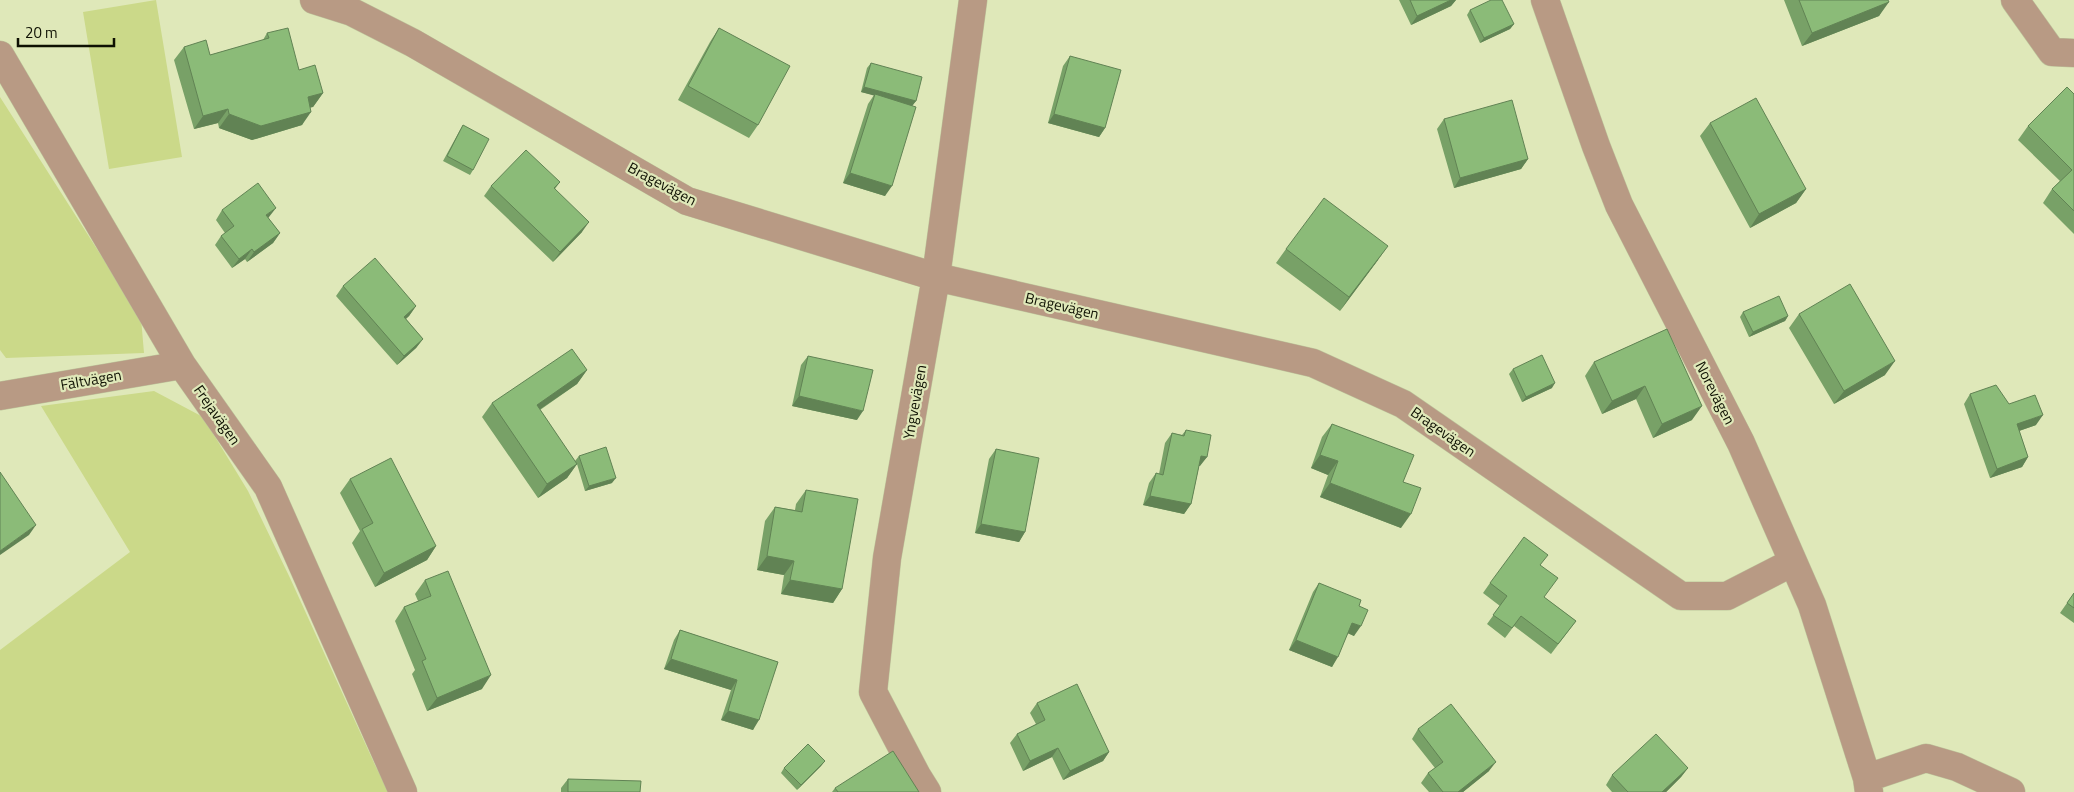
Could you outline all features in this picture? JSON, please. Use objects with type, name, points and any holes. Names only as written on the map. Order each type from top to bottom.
[{"type":"street","name":"Bragevägen","points":[[314,0],[352,12],[412,43],[687,201],[936,277],[1313,363],[1403,404],[1681,596],[1727,596],[1793,562]]},
{"type":"street","name":"Yngvevägen","points":[[927,792],[873,692],[887,558],[936,277],[973,0]]},
{"type":"street","name":"Norevägen","points":[[1545,0],[1596,146],[1619,205],[1741,444],[1793,562],[1818,624],[1868,785]]},
{"type":"street","points":[[2016,0],[2052,52],[2074,53]]},
{"type":"street","name":"Frejavägen","points":[[0,54],[182,365],[268,487],[403,792]]},
{"type":"street","name":"Fältvägen","points":[[0,396],[182,365]]},
{"type":"street","points":[[1868,785],[1926,758],[1957,768],[2011,792]]},
{"type":"green space","points":[[156,0],[182,157],[109,169],[83,12]]},
{"type":"green space","points":[[0,97],[141,318],[144,353],[6,358],[0,350]]},
{"type":"green space","points":[[154,391],[203,417],[248,491],[389,792],[0,792],[0,650],[130,552],[41,406]]},
{"type":"building","points":[[1410,0],[1451,0],[1417,16]]},
{"type":"building","points":[[1491,0],[1502,0],[1514,24],[1484,38],[1470,10]]},
{"type":"building","points":[[1799,0],[1888,0],[1889,2],[1812,33]]},
{"type":"building","points":[[288,28],[299,70],[315,65],[323,93],[308,97],[311,112],[261,126],[229,114],[228,109],[203,116],[184,47],[206,40],[210,55],[269,38],[267,33]]},
{"type":"building","points":[[719,28],[790,66],[758,125],[688,86]]},
{"type":"building","points":[[1070,56],[1121,70],[1105,128],[1054,114]]},
{"type":"building","points":[[871,63],[922,77],[916,101],[864,87]]},
{"type":"building","points":[[2067,87],[2074,94],[2074,211],[2052,189],[2072,170],[2028,126]]},
{"type":"building","points":[[875,94],[916,107],[892,186],[850,173]]},
{"type":"building","points":[[1756,98],[1806,189],[1759,214],[1710,123]]},
{"type":"building","points":[[1512,100],[1528,159],[1460,178],[1444,119]]},
{"type":"building","points":[[463,125],[489,139],[473,170],[447,156]]},
{"type":"building","points":[[526,150],[560,182],[554,188],[589,222],[560,252],[491,186]]},
{"type":"building","points":[[258,183],[276,208],[266,215],[280,233],[254,252],[252,249],[239,259],[221,236],[234,226],[222,210]]},
{"type":"building","points":[[1324,198],[1388,246],[1349,297],[1286,249]]},
{"type":"building","points":[[375,258],[416,306],[404,317],[423,339],[404,356],[343,286]]},
{"type":"building","points":[[1850,284],[1895,361],[1844,391],[1799,314]]},
{"type":"building","points":[[1779,296],[1788,316],[1753,332],[1743,312]]},
{"type":"building","points":[[1667,329],[1702,406],[1662,424],[1645,386],[1612,401],[1594,362]]},
{"type":"building","points":[[572,349],[587,370],[537,405],[577,464],[547,484],[492,403]]},
{"type":"building","points":[[1542,355],[1555,383],[1526,397],[1513,369]]},
{"type":"building","points":[[808,356],[873,370],[863,411],[799,396]]},
{"type":"building","points":[[1996,385],[2009,404],[2035,395],[2043,415],[2017,424],[2028,457],[1997,469],[1970,394]]},
{"type":"building","points":[[1332,424],[1414,455],[1403,482],[1421,488],[1411,514],[1330,483],[1338,461],[1320,455]]},
{"type":"building","points":[[1186,430],[1211,435],[1207,457],[1201,456],[1191,504],[1150,496],[1156,473],[1163,475],[1172,433],[1184,436]]},
{"type":"building","points":[[606,447],[616,478],[589,486],[579,456]]},
{"type":"building","points":[[996,449],[1039,458],[1025,532],[981,524]]},
{"type":"building","points":[[391,458],[436,546],[384,573],[362,529],[373,523],[350,479]]},
{"type":"building","points":[[0,472],[36,525],[0,551]]},
{"type":"building","points":[[806,490],[858,499],[842,589],[790,580],[794,561],[767,556],[775,507],[802,512]]},
{"type":"building","points":[[1524,537],[1548,555],[1540,565],[1558,578],[1544,597],[1576,621],[1558,644],[1521,616],[1512,628],[1493,615],[1507,596],[1490,583]]},
{"type":"building","points":[[448,571],[491,675],[437,698],[422,661],[426,659],[404,607],[431,596],[425,580]]},
{"type":"building","points":[[1319,583],[1361,600],[1359,606],[1368,610],[1361,626],[1352,623],[1338,657],[1296,640]]},
{"type":"building","points":[[2074,593],[2074,608],[2067,603]]},
{"type":"building","points":[[680,630],[778,662],[759,720],[728,711],[737,680],[671,659]]},
{"type":"building","points":[[1077,684],[1109,752],[1070,771],[1058,748],[1030,761],[1017,734],[1045,720],[1037,703]]},
{"type":"building","points":[[1451,704],[1496,762],[1458,792],[1443,792],[1428,773],[1443,762],[1418,729]]},
{"type":"building","points":[[1656,734],[1688,768],[1662,792],[1628,792],[1612,775]]},
{"type":"building","points":[[808,744],[825,761],[801,785],[784,768]]},
{"type":"building","points":[[893,751],[919,792],[838,792],[835,788]]},
{"type":"building","points":[[568,779],[641,781],[640,792],[568,792]]}]
